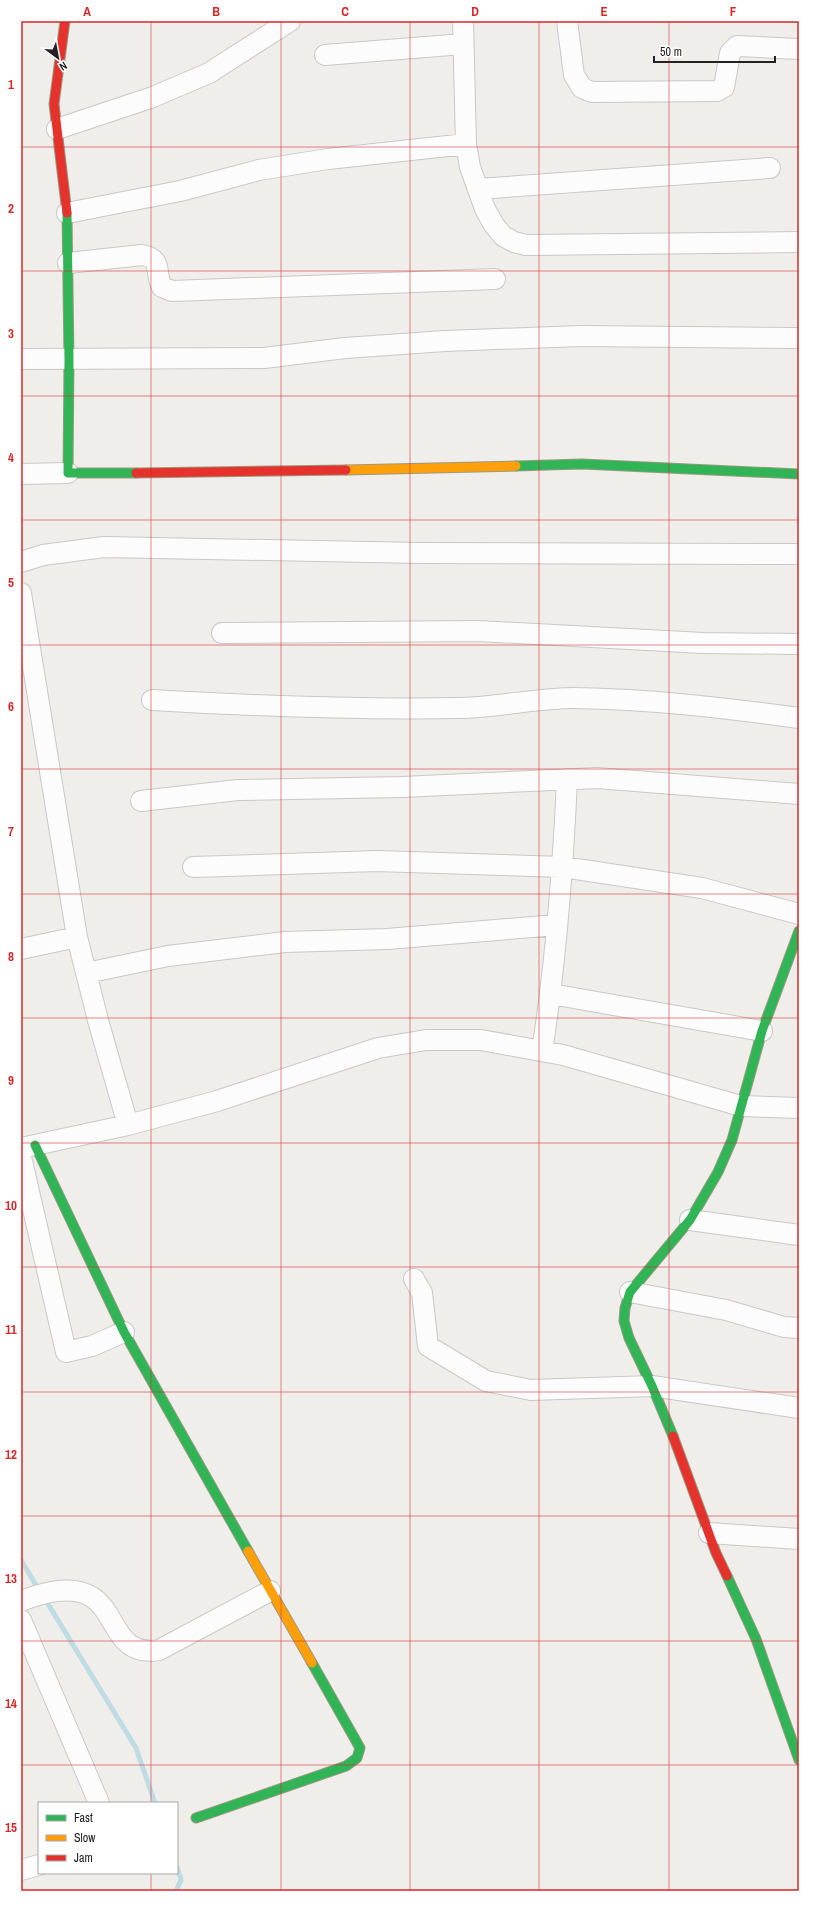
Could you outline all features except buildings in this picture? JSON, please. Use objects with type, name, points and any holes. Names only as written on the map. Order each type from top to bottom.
[{"type":"street","points":[[66,21],[54,104],[67,213],[69,360],[68,473]]},
{"type":"street","points":[[57,129],[152,97],[209,73],[290,21]]},
{"type":"street","points":[[463,21],[466,144],[470,167],[485,209],[494,225],[503,236],[514,242],[526,245],[799,242]]},
{"type":"street","points":[[568,21],[574,75],[582,88],[592,92],[718,91],[724,86],[730,53],[737,46],[799,49]]},
{"type":"street","points":[[325,55],[464,44]]},
{"type":"street","points":[[67,213],[180,190],[259,170],[328,160],[466,144]]},
{"type":"street","points":[[478,189],[770,168]]},
{"type":"street","points":[[68,263],[142,255],[149,256],[154,260],[157,266],[162,287],[172,291],[495,279]]},
{"type":"street","points":[[21,359],[264,358],[345,348],[445,341],[580,336],[799,338]]},
{"type":"street","points":[[21,474],[221,473],[582,464],[799,474]]},
{"type":"street","points":[[21,562],[42,555],[104,547],[435,553],[799,554]]},
{"type":"street","points":[[21,593],[28,689],[77,937],[128,1125]]},
{"type":"street","points":[[222,633],[478,631],[703,643],[799,644]]},
{"type":"street","points":[[152,700],[234,705],[357,708],[463,708],[574,698],[745,710],[799,718]]},
{"type":"street","points":[[141,801],[238,790],[402,787],[597,778],[799,794]]},
{"type":"street","points":[[542,1051],[551,994],[563,867],[567,779]]},
{"type":"street","points":[[193,867],[377,861],[563,867],[702,888],[799,914]]},
{"type":"street","points":[[86,973],[168,956],[285,942],[387,939],[557,925]]},
{"type":"street","points":[[799,931],[762,1030],[732,1140],[718,1172],[690,1220],[630,1292],[625,1308],[624,1321],[629,1338],[652,1386],[687,1471],[716,1552],[756,1639],[799,1760]]},
{"type":"street","points":[[21,949],[77,937]]},
{"type":"street","points":[[551,994],[762,1030]]},
{"type":"street","points":[[26,1150],[128,1125],[216,1101],[378,1048],[419,1041],[481,1040],[563,1055],[741,1106],[799,1108]]},
{"type":"street","points":[[26,1150],[66,1352],[92,1346],[124,1332]]},
{"type":"street","points":[[26,1150],[124,1332],[358,1744],[359,1753],[353,1762],[346,1766],[196,1818]]},
{"type":"street","points":[[690,1220],[799,1235]]},
{"type":"street","points":[[414,1279],[422,1293],[428,1346],[486,1381],[531,1390],[652,1386],[799,1408]]},
{"type":"street","points":[[630,1292],[726,1310],[784,1327],[799,1328]]},
{"type":"street","points":[[709,1533],[799,1539]]},
{"type":"street","points":[[27,1599],[60,1590],[74,1591],[93,1598],[119,1633],[130,1644],[138,1650],[147,1652],[159,1650],[270,1591]]},
{"type":"street","points":[[21,1620],[99,1802]]},
{"type":"street","points":[[21,1870],[38,1866]]},
{"type":"waterway","points":[[21,1560],[39,1590]]},
{"type":"waterway","points":[[45,1599],[136,1748],[155,1802]]},
{"type":"waterway","points":[[176,1891],[181,1880],[178,1870]]},
{"type":"traffic: fast","points":[[67,213],[69,360],[68,473],[136,473]]},
{"type":"traffic: fast","points":[[516,466],[582,464],[799,474]]},
{"type":"traffic: fast","points":[[673,1436],[652,1386],[629,1338],[624,1321],[625,1308],[630,1292],[690,1220],[718,1172],[732,1140],[762,1031],[799,931]]},
{"type":"traffic: fast","points":[[35,1145],[124,1332],[248,1551]]},
{"type":"traffic: fast","points":[[727,1576],[756,1639],[799,1760]]},
{"type":"traffic: fast","points":[[196,1818],[346,1766],[357,1758],[360,1748],[312,1663]]},
{"type":"traffic: slow","points":[[346,470],[516,466]]},
{"type":"traffic: slow","points":[[248,1551],[312,1663]]},
{"type":"traffic: jam","points":[[65,21],[54,104],[67,213]]},
{"type":"traffic: jam","points":[[136,473],[346,470]]},
{"type":"traffic: jam","points":[[673,1436],[716,1553],[727,1576]]}]
